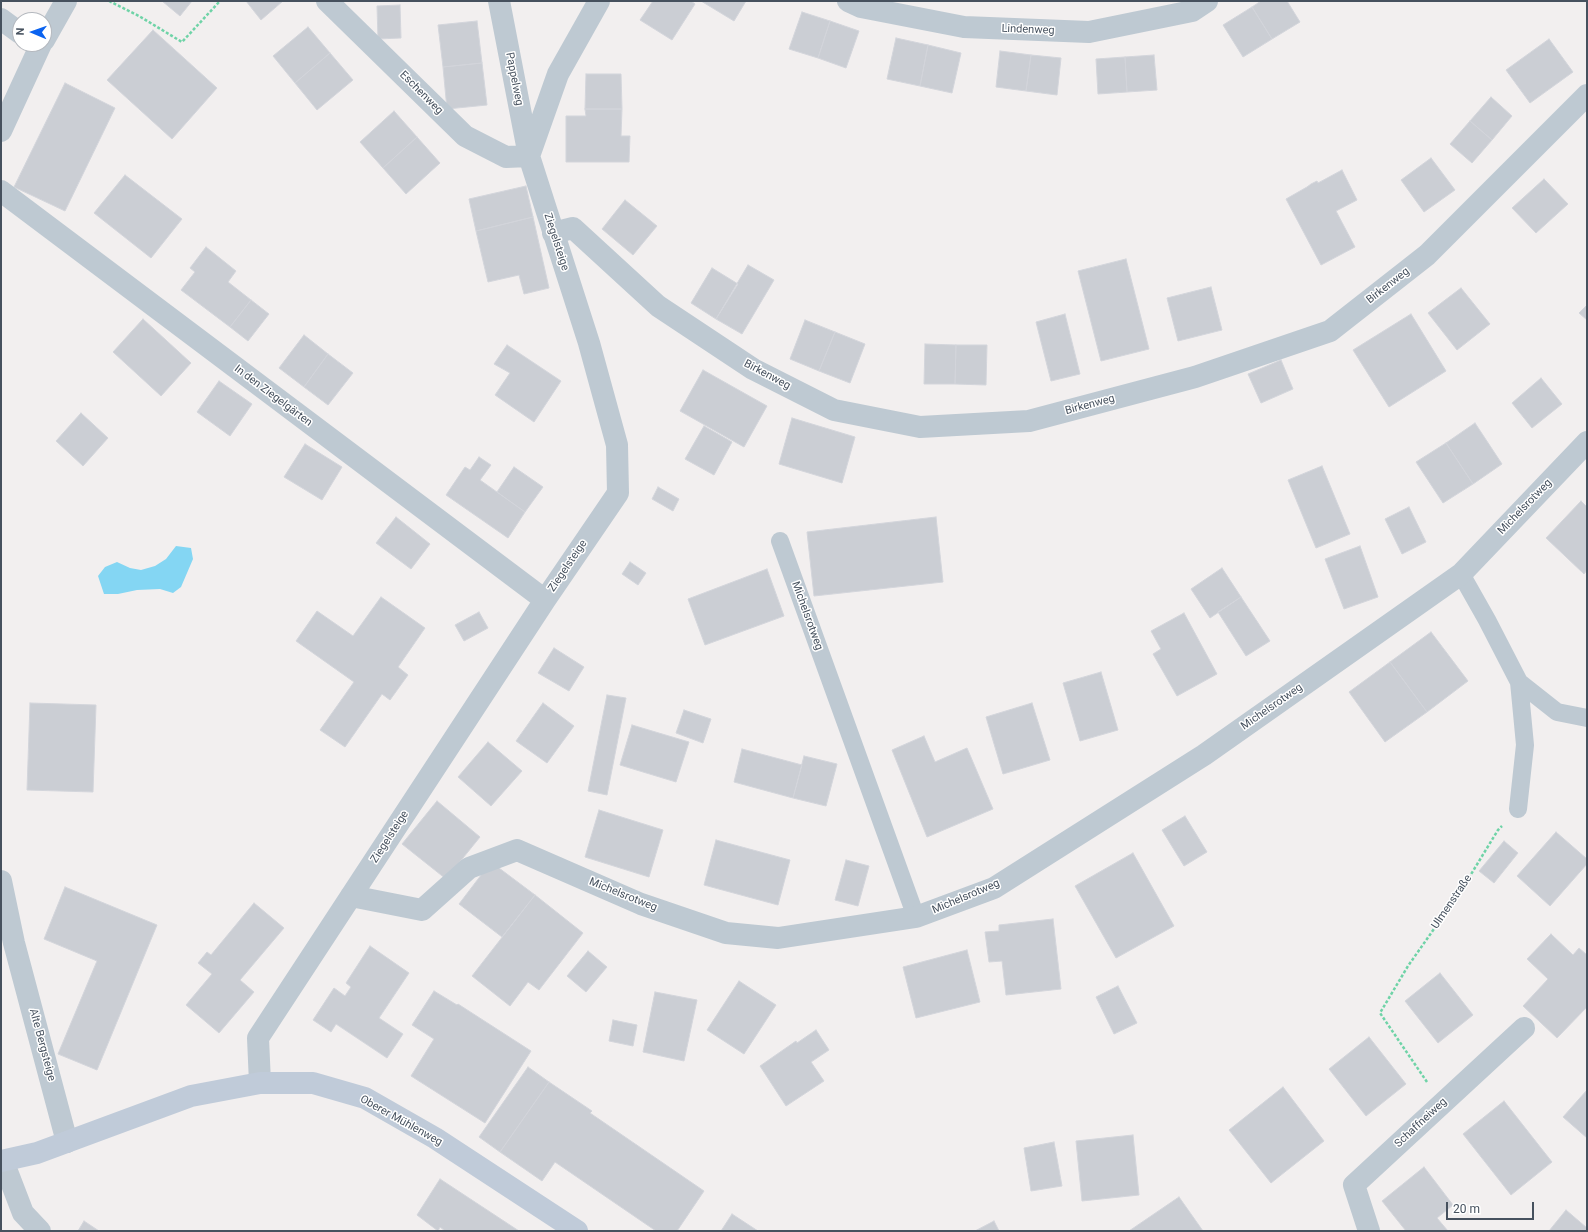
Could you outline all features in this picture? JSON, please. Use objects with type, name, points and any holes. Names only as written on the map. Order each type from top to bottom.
[{"type":"street","points":[[52,24],[66,1]]},
{"type":"street","name":"Eschenweg","points":[[327,1],[465,136],[506,157],[529,156]]},
{"type":"street","name":"Pappelweg","points":[[499,1],[529,156]]},
{"type":"street","points":[[529,156],[558,74],[599,1]]},
{"type":"street","name":"Lindenweg","points":[[848,1],[861,7],[964,27],[1089,32],[1192,11],[1207,1]]},
{"type":"street","points":[[1,19],[12,27]]},
{"type":"street","points":[[1,131],[36,52]]},
{"type":"street","name":"Birkenweg","points":[[553,233],[573,228],[658,306],[752,369],[834,410],[920,427],[1029,421],[1195,377],[1330,331],[1427,255],[1587,95]]},
{"type":"street","name":"Ziegelsteige","points":[[260,1083],[258,1038],[545,600],[618,493],[617,445],[588,343],[529,156]]},
{"type":"street","name":"In den Ziegelgärten","points":[[1,191],[545,600]]},
{"type":"street","name":"Michelsrotweg","points":[[352,896],[422,910],[469,868],[518,850],[641,904],[726,933],[778,938],[916,917],[994,888],[1204,755],[1461,574],[1587,442]]},
{"type":"street","name":"Alte Bergsteige","points":[[1,882],[14,943],[67,1142]]},
{"type":"street","name":"Schaffneiweg","points":[[1369,1231],[1354,1185],[1524,1028]]},
{"type":"street","name":"Oberer Mühlenweg","points":[[67,1142],[191,1096],[260,1083],[313,1083],[365,1098],[435,1138],[577,1231]]},
{"type":"street","points":[[40,1231],[23,1213],[2,1161],[37,1153],[67,1142]]},
{"type":"lane","name":"Michelsrotweg","points":[[780,541],[916,917]]},
{"type":"lane","points":[[1461,574],[1488,620],[1519,682],[1525,744],[1518,810]]},
{"type":"lane","points":[[1519,682],[1557,712],[1587,718]]},
{"type":"path","points":[[109,1],[139,16],[182,42],[220,1]]},
{"type":"path","name":"Ulmenstraße","points":[[1442,1104],[1380,1013],[1408,966],[1462,889],[1498,830],[1518,810]]},
{"type":"water","points":[[176,546],[191,548],[193,559],[181,587],[173,593],[160,589],[137,590],[118,594],[104,594],[98,576],[105,567],[117,562],[130,568],[141,570],[155,566],[166,559]]},
{"type":"building","points":[[162,1],[192,1],[180,16]]},
{"type":"building","points":[[246,1],[283,1],[261,20]]},
{"type":"building","points":[[653,1],[691,1],[695,4],[672,40],[640,20]]},
{"type":"building","points":[[701,1],[746,1],[734,21]]},
{"type":"building","points":[[1261,1],[1287,1],[1300,22],[1272,39],[1252,7]]},
{"type":"building","points":[[400,5],[401,38],[378,39],[377,6]]},
{"type":"building","points":[[1252,7],[1272,39],[1243,57],[1223,25]]},
{"type":"building","points":[[802,12],[830,21],[818,58],[789,49]]},
{"type":"building","points":[[477,21],[482,63],[443,67],[438,25]]},
{"type":"building","points":[[830,21],[859,31],[846,68],[818,58]]},
{"type":"building","points":[[308,27],[330,53],[295,83],[273,56]]},
{"type":"building","points":[[153,30],[217,88],[172,139],[107,80]]},
{"type":"building","points":[[896,38],[928,45],[920,86],[887,79]]},
{"type":"building","points":[[1549,39],[1573,72],[1530,103],[1506,70]]},
{"type":"building","points":[[928,45],[961,53],[952,93],[920,86]]},
{"type":"building","points":[[1000,51],[1031,55],[1026,91],[996,87]]},
{"type":"building","points":[[330,53],[353,80],[317,110],[295,83]]},
{"type":"building","points":[[1031,55],[1061,58],[1057,95],[1026,91]]},
{"type":"building","points":[[1154,55],[1157,90],[1127,92],[1125,57]]},
{"type":"building","points":[[1125,57],[1127,92],[1098,94],[1096,59]]},
{"type":"building","points":[[482,63],[487,105],[447,109],[443,67]]},
{"type":"building","points":[[586,74],[621,74],[622,109],[585,109]]},
{"type":"building","points":[[65,83],[115,108],[65,211],[14,187]]},
{"type":"building","points":[[1491,97],[1512,116],[1492,140],[1470,121]]},
{"type":"building","points":[[585,109],[622,109],[621,136],[630,136],[629,162],[566,162],[566,116],[586,116]]},
{"type":"building","points":[[394,111],[417,137],[383,168],[360,142]]},
{"type":"building","points":[[1470,121],[1492,140],[1472,163],[1450,144]]},
{"type":"building","points":[[417,137],[440,163],[406,194],[383,168]]},
{"type":"building","points":[[1431,158],[1455,190],[1424,212],[1401,180]]},
{"type":"building","points":[[1342,170],[1357,200],[1336,211],[1355,247],[1321,265],[1286,199],[1311,184],[1317,181],[1318,183]]},
{"type":"building","points":[[125,175],[182,219],[151,258],[94,213]]},
{"type":"building","points":[[1544,179],[1568,204],[1536,233],[1512,208]]},
{"type":"building","points":[[526,186],[533,217],[476,231],[469,199]]},
{"type":"building","points":[[625,200],[657,226],[633,255],[602,229]]},
{"type":"building","points":[[533,217],[549,288],[524,294],[519,275],[488,282],[476,231]]},
{"type":"building","points":[[206,247],[236,271],[228,282],[251,300],[230,327],[181,290],[195,272],[190,268]]},
{"type":"building","points":[[1126,259],[1149,349],[1101,361],[1078,271]]},
{"type":"building","points":[[748,265],[774,280],[742,334],[716,319]]},
{"type":"building","points":[[712,268],[738,284],[716,319],[691,303]]},
{"type":"building","points":[[1211,287],[1222,330],[1178,341],[1167,298]]},
{"type":"building","points":[[1461,288],[1490,324],[1457,350],[1428,313]]},
{"type":"building","points":[[251,300],[269,314],[248,341],[230,327]]},
{"type":"building","points":[[1587,305],[1587,320],[1579,313]]},
{"type":"building","points":[[1065,314],[1080,374],[1051,381],[1036,322]]},
{"type":"building","points":[[1411,314],[1446,371],[1389,407],[1353,350]]},
{"type":"building","points":[[143,319],[191,363],[161,396],[113,352]]},
{"type":"building","points":[[805,320],[835,332],[819,371],[790,359]]},
{"type":"building","points":[[835,332],[865,344],[850,383],[819,371]]},
{"type":"building","points":[[304,335],[328,354],[304,387],[279,368]]},
{"type":"building","points":[[925,344],[956,345],[955,384],[924,384]]},
{"type":"building","points":[[507,345],[561,381],[534,422],[495,395],[510,373],[494,364]]},
{"type":"building","points":[[956,345],[987,345],[986,385],[955,384]]},
{"type":"building","points":[[328,354],[353,373],[328,405],[304,387]]},
{"type":"building","points":[[1281,360],[1293,389],[1261,403],[1248,374]]},
{"type":"building","points":[[703,370],[767,406],[744,447],[680,411]]},
{"type":"building","points":[[1541,378],[1562,404],[1532,428],[1512,403]]},
{"type":"building","points":[[219,381],[252,404],[230,436],[197,412]]},
{"type":"building","points":[[81,413],[108,438],[83,466],[56,441]]},
{"type":"building","points":[[792,418],[855,437],[842,483],[779,464]]},
{"type":"building","points":[[1475,423],[1502,464],[1473,484],[1446,443]]},
{"type":"building","points":[[704,426],[732,442],[714,475],[685,459]]},
{"type":"building","points":[[1446,443],[1473,484],[1443,503],[1416,462]]},
{"type":"building","points":[[305,444],[342,467],[322,500],[284,477]]},
{"type":"building","points":[[479,457],[491,465],[480,480],[525,512],[508,538],[446,495],[465,467],[470,470]]},
{"type":"building","points":[[1322,466],[1350,534],[1316,548],[1288,480]]},
{"type":"building","points":[[514,467],[543,487],[525,512],[497,492]]},
{"type":"building","points":[[658,487],[679,499],[673,511],[652,499]]},
{"type":"building","points":[[1581,501],[1587,507],[1587,570],[1584,574],[1546,538]]},
{"type":"building","points":[[1409,507],[1426,542],[1402,554],[1385,519]]},
{"type":"building","points":[[396,517],[430,544],[411,569],[376,543]]},
{"type":"building","points":[[936,517],[943,582],[814,596],[807,532]]},
{"type":"building","points":[[1360,546],[1378,597],[1344,609],[1325,559]]},
{"type":"building","points":[[630,562],[646,573],[638,585],[622,574]]},
{"type":"building","points":[[1222,568],[1241,597],[1210,618],[1191,589]]},
{"type":"building","points":[[767,569],[784,616],[705,645],[688,599]]},
{"type":"building","points":[[381,597],[425,628],[398,667],[408,675],[390,700],[382,694],[345,747],[320,730],[354,682],[296,641],[317,611],[353,636]]},
{"type":"building","points":[[1241,597],[1270,641],[1246,656],[1218,612]]},
{"type":"building","points":[[479,612],[488,628],[464,641],[455,625]]},
{"type":"building","points":[[1184,613],[1217,674],[1177,696],[1153,654],[1161,649],[1151,631]]},
{"type":"building","points":[[1431,632],[1468,681],[1427,712],[1390,662]]},
{"type":"building","points":[[554,648],[584,667],[569,691],[538,673]]},
{"type":"building","points":[[1390,662],[1427,712],[1385,742],[1349,692]]},
{"type":"building","points":[[1101,672],[1118,730],[1080,741],[1063,683]]},
{"type":"building","points":[[607,695],[626,698],[607,795],[588,791]]},
{"type":"building","points":[[30,703],[96,705],[93,792],[27,790]]},
{"type":"building","points":[[543,703],[574,726],[547,763],[516,741]]},
{"type":"building","points":[[1032,703],[1050,760],[1003,774],[986,717]]},
{"type":"building","points":[[684,710],[711,719],[703,743],[676,733]]},
{"type":"building","points":[[632,725],[689,742],[676,782],[620,765]]},
{"type":"building","points":[[924,736],[935,762],[967,748],[993,809],[927,837],[892,750]]},
{"type":"building","points":[[488,742],[522,771],[491,806],[458,777]]},
{"type":"building","points":[[742,749],[802,765],[793,798],[734,782]]},
{"type":"building","points":[[804,756],[837,764],[826,806],[793,798]]},
{"type":"building","points":[[437,801],[480,837],[446,879],[402,844]]},
{"type":"building","points":[[599,810],[663,830],[649,877],[585,857]]},
{"type":"building","points":[[1185,816],[1207,852],[1184,866],[1162,830]]},
{"type":"building","points":[[1556,832],[1587,859],[1587,864],[1550,906],[1517,876]]},
{"type":"building","points":[[716,840],[790,860],[778,905],[704,885]]},
{"type":"building","points":[[1504,841],[1518,853],[1494,883],[1479,871]]},
{"type":"building","points":[[1133,853],[1174,926],[1116,958],[1075,886]]},
{"type":"building","points":[[846,860],[869,866],[858,906],[835,900]]},
{"type":"building","points":[[491,862],[535,895],[502,937],[459,904]]},
{"type":"building","points":[[65,887],[157,925],[97,1070],[58,1054],[97,961],[44,939]]},
{"type":"building","points":[[535,895],[583,933],[539,990],[528,982],[510,1006],[472,976]]},
{"type":"building","points":[[254,903],[284,928],[240,980],[254,992],[219,1033],[186,1005],[212,974],[198,963],[207,952],[211,955]]},
{"type":"building","points":[[1053,919],[1061,989],[1006,995],[1002,961],[989,962],[985,932],[999,931],[999,925]]},
{"type":"building","points":[[1551,934],[1573,955],[1579,948],[1587,955],[1587,1007],[1557,1038],[1523,1006],[1548,979],[1527,959]]},
{"type":"building","points":[[370,946],[409,973],[379,1018],[403,1034],[387,1058],[336,1024],[331,1032],[313,1020],[334,988],[345,996],[351,987],[346,983]]},
{"type":"building","points":[[967,950],[980,1002],[916,1018],[903,967]]},
{"type":"building","points":[[588,951],[607,967],[586,992],[567,976]]},
{"type":"building","points":[[1440,973],[1473,1015],[1438,1043],[1405,1001]]},
{"type":"building","points":[[739,981],[776,1005],[744,1054],[707,1030]]},
{"type":"building","points":[[1118,986],[1137,1023],[1114,1034],[1096,997]]},
{"type":"building","points":[[434,991],[457,1005],[458,1004],[531,1051],[485,1123],[411,1076],[434,1039],[412,1025]]},
{"type":"building","points":[[655,992],[697,1000],[684,1061],[643,1052]]},
{"type":"building","points":[[613,1020],[637,1025],[633,1046],[609,1041]]},
{"type":"building","points":[[816,1030],[829,1050],[811,1062],[824,1081],[786,1106],[760,1066],[796,1041],[797,1043]]},
{"type":"building","points":[[1369,1037],[1406,1084],[1366,1116],[1329,1069]]},
{"type":"building","points":[[528,1067],[549,1082],[500,1152],[479,1137]]},
{"type":"building","points":[[549,1082],[592,1111],[590,1113],[704,1191],[677,1231],[656,1231],[555,1162],[542,1181],[500,1152]]},
{"type":"building","points":[[1283,1087],[1324,1141],[1271,1183],[1229,1130]]},
{"type":"building","points":[[1587,1090],[1587,1138],[1563,1117]]},
{"type":"building","points":[[1504,1101],[1552,1162],[1511,1195],[1463,1134]]},
{"type":"building","points":[[1133,1135],[1139,1195],[1082,1201],[1076,1141]]},
{"type":"building","points":[[1054,1142],[1062,1186],[1031,1191],[1024,1148]]},
{"type":"building","points":[[1424,1167],[1453,1205],[1437,1218],[1448,1231],[1406,1231],[1382,1201]]},
{"type":"building","points":[[440,1179],[519,1231],[445,1231],[440,1227],[438,1231],[417,1215]]},
{"type":"building","points":[[1179,1197],[1203,1231],[1129,1231]]},
{"type":"building","points":[[1566,1210],[1587,1228],[1587,1231],[1549,1231]]},
{"type":"building","points":[[732,1214],[758,1231],[721,1231]]},
{"type":"building","points":[[84,1221],[99,1231],[78,1231]]},
{"type":"building","points":[[994,1221],[999,1231],[975,1231]]}]
